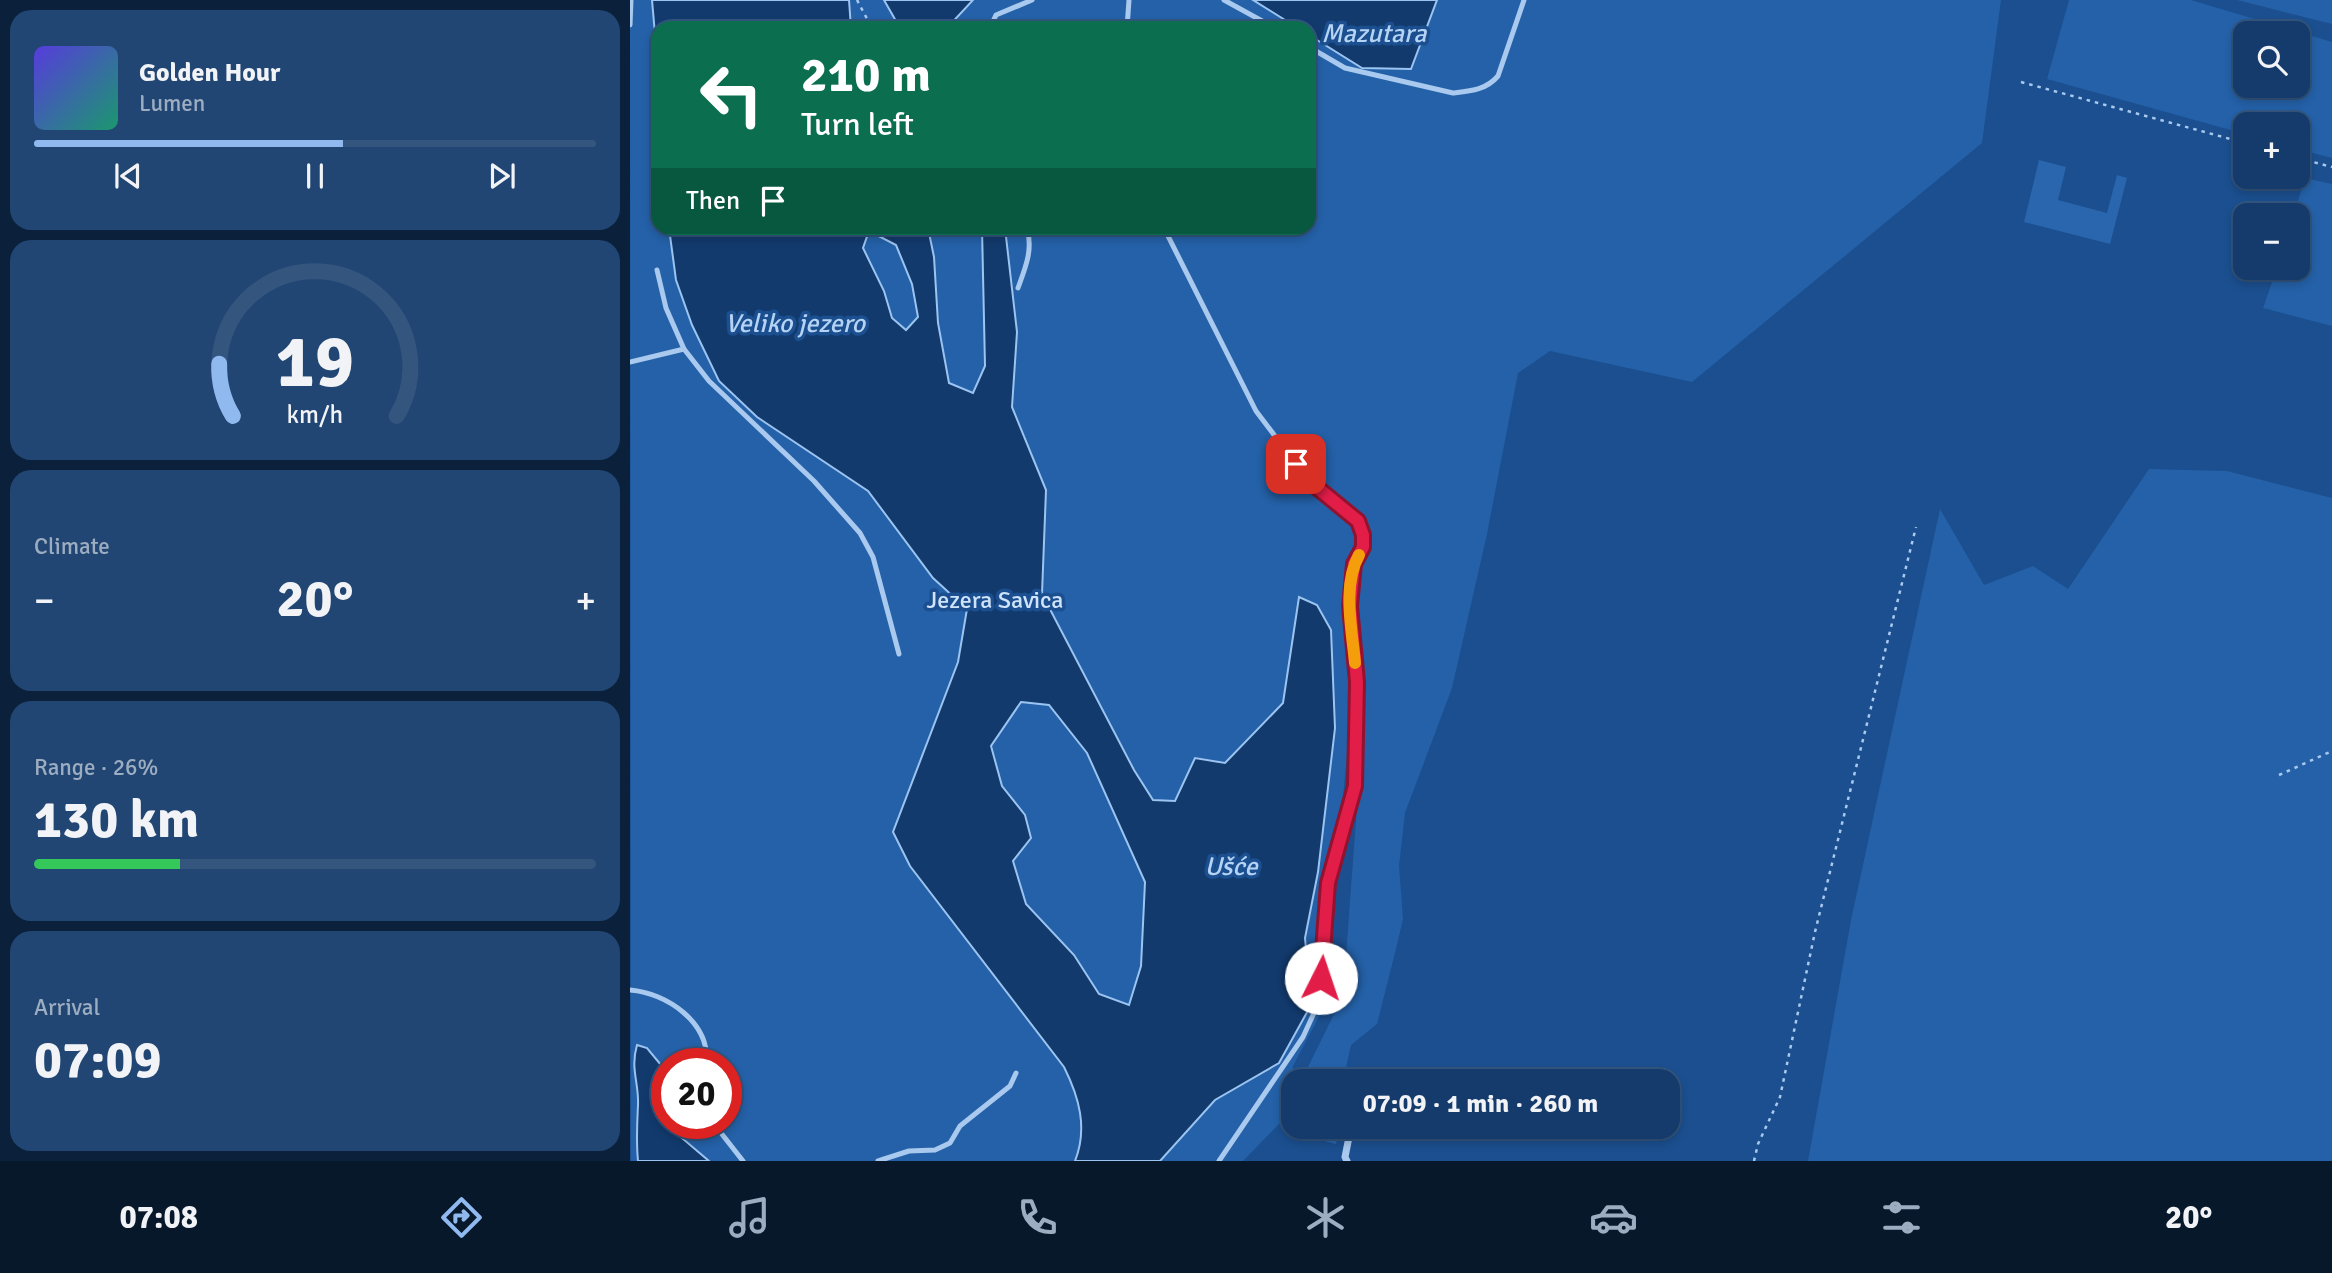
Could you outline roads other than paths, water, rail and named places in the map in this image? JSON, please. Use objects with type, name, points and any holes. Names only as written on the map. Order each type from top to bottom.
[{"type":"street","points":[[1347,1161],[1350,1139]]},
{"type":"lane","points":[[630,25],[631,0]]},
{"type":"lane","points":[[993,21],[996,15],[1032,0]]},
{"type":"lane","points":[[1128,21],[1129,0]]},
{"type":"lane","points":[[1224,0],[1262,21]]},
{"type":"lane","points":[[1316,51],[1345,68],[1371,76],[1452,93],[1466,92],[1490,86],[1499,76],[1524,0]]},
{"type":"lane","points":[[1018,288],[1030,256],[1029,235]]},
{"type":"lane","points":[[1168,235],[1256,411],[1309,481],[1358,521],[1363,535],[1363,547],[1354,564],[1350,606],[1357,682],[1355,786],[1328,883],[1319,1002],[1303,1037],[1219,1161]]},
{"type":"lane","points":[[657,270],[666,309],[684,349],[709,381],[806,472],[860,533],[873,557],[899,654]]},
{"type":"lane","points":[[630,362],[684,349]]},
{"type":"lane","points":[[630,990],[646,991],[685,1014],[699,1029],[707,1048]]},
{"type":"lane","points":[[878,1161],[909,1151],[935,1150],[950,1143],[960,1126],[1010,1086],[1016,1073]]},
{"type":"lane","points":[[726,1139],[743,1161]]},
{"type":"water","points":[[652,0],[849,0],[850,21],[654,21]]},
{"type":"water","points":[[884,0],[973,0],[954,21],[896,21]]},
{"type":"water","name":"Mazutara","points":[[1253,0],[1437,0],[1411,69],[1362,68],[1316,39],[1316,21],[1287,21]]},
{"type":"water","name":"Ušće","points":[[670,235],[868,235],[863,248],[884,291],[892,318],[906,330],[918,317],[912,284],[896,245],[877,235],[929,235],[934,257],[938,323],[949,383],[973,393],[985,366],[982,235],[1006,235],[1017,332],[1012,407],[1046,490],[1042,594],[1134,770],[1153,800],[1175,801],[1195,758],[1225,763],[1283,703],[1299,597],[1317,605],[1331,630],[1335,728],[1318,872],[1305,938],[1311,1005],[1279,1063],[1215,1100],[1160,1161],[1075,1161],[1081,1137],[1080,1113],[1064,1067],[910,866],[893,832],[958,662],[967,609],[933,578],[868,491],[757,417],[719,381],[692,325],[676,280]],"holes":[[[1021,702],[1049,705],[1087,753],[1145,882],[1141,966],[1129,1005],[1099,994],[1074,955],[1026,904],[1013,861],[1031,838],[1025,815],[1002,786],[991,746]]]},
{"type":"water","points":[[637,1045],[647,1048],[651,1053],[651,1139],[683,1139],[709,1161],[638,1161]]},
{"type":"water label","name":"Veliko jezero","points":[[795,324]]},
{"type":"park label","name":"Jezera Savica","points":[[995,600]]}]
